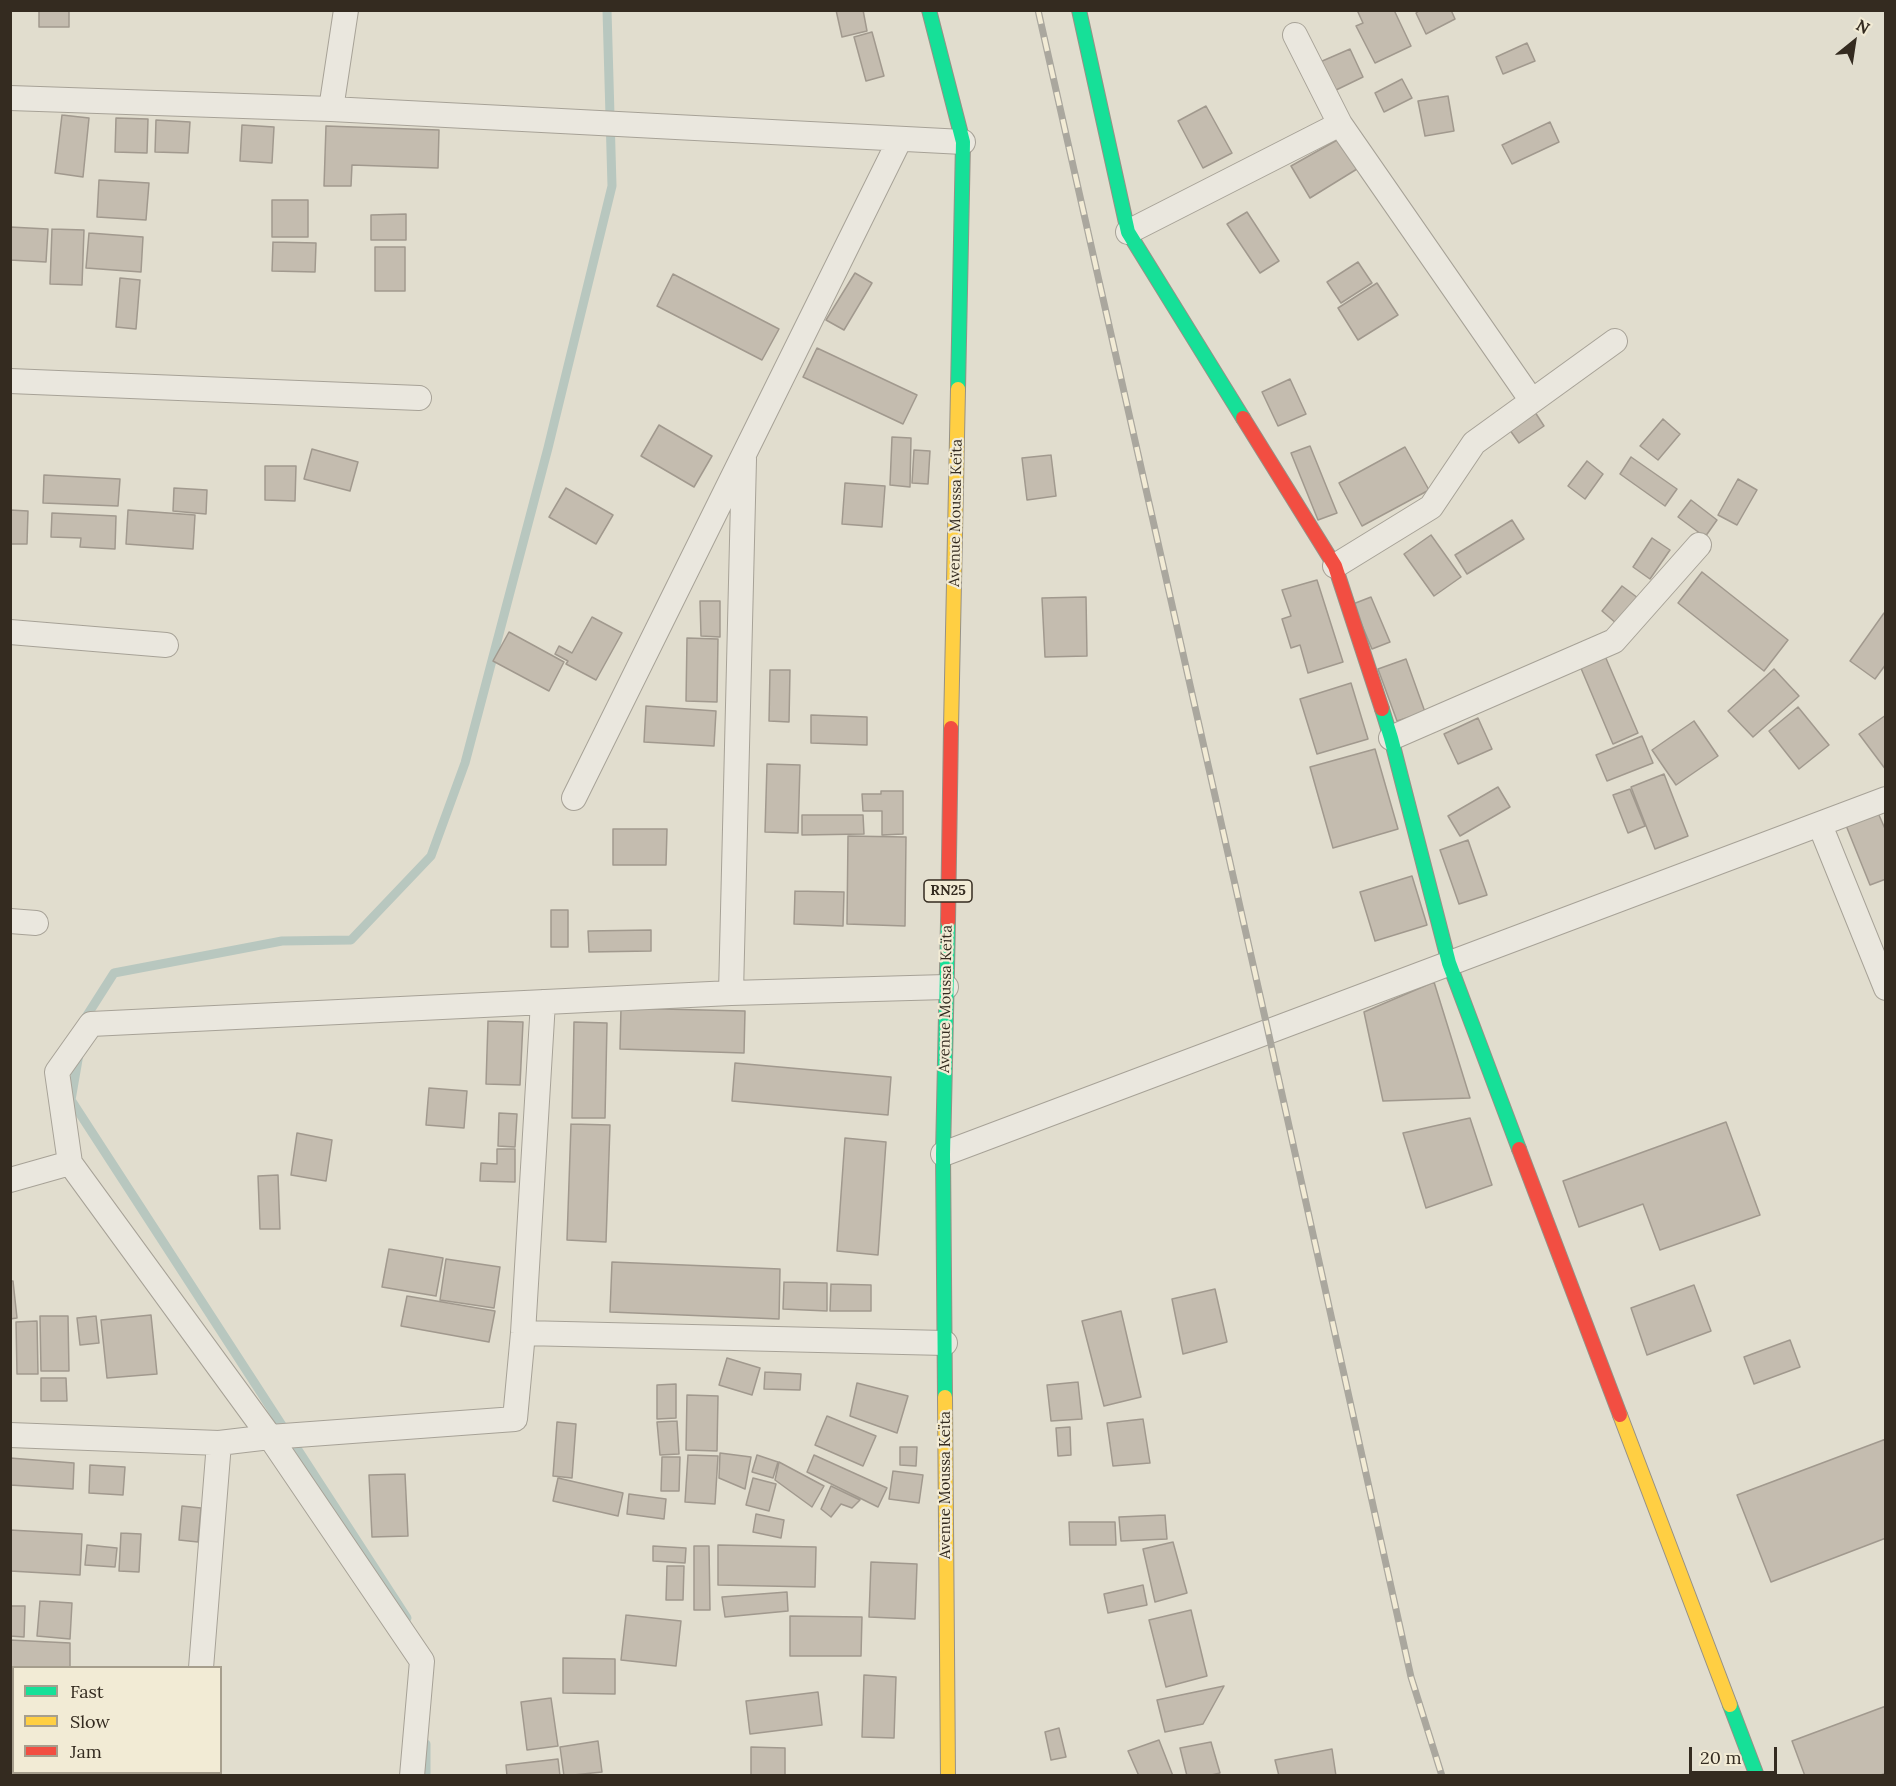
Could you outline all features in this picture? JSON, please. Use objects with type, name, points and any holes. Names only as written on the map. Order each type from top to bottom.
[{"type":"street","points":[[331,109],[346,10]]},
{"type":"street","name":"Avenue Moussa Keïta","points":[[929,10],[963,142],[943,1154],[948,1776]]},
{"type":"street","points":[[1079,10],[1128,232],[1335,566],[1391,738],[1449,963],[1757,1776]]},
{"type":"street","points":[[1295,35],[1340,124],[1532,401]]},
{"type":"street","points":[[10,98],[331,109],[963,142]]},
{"type":"street","points":[[1128,232],[1340,124]]},
{"type":"street","points":[[574,798],[900,139]]},
{"type":"street","points":[[1335,566],[1431,507],[1474,443],[1615,341]]},
{"type":"street","points":[[10,381],[419,398]]},
{"type":"street","points":[[731,993],[745,452]]},
{"type":"street","points":[[1391,738],[1614,641],[1699,545]]},
{"type":"street","points":[[10,632],[166,645]]},
{"type":"street","points":[[943,1154],[1886,799]]},
{"type":"street","points":[[1820,825],[1886,988]]},
{"type":"street","points":[[10,921],[36,923]]},
{"type":"street","points":[[412,1776],[422,1661],[270,1437],[70,1163],[57,1072],[91,1024],[731,993],[946,987]]},
{"type":"street","points":[[10,1435],[219,1443],[270,1437],[515,1419],[523,1333],[543,1002]]},
{"type":"street","points":[[10,1180],[70,1163]]},
{"type":"street","points":[[523,1333],[945,1343]]},
{"type":"street","points":[[201,1666],[219,1443]]},
{"type":"building","points":[[39,10],[69,10],[69,27],[39,27]]},
{"type":"building","points":[[836,10],[863,10],[867,31],[842,37]]},
{"type":"building","points":[[1357,10],[1394,10],[1411,46],[1375,63],[1356,26],[1363,23]]},
{"type":"building","points":[[1420,10],[1451,10],[1455,19],[1426,34],[1416,13]]},
{"type":"building","points":[[872,32],[884,76],[866,81],[854,37]]},
{"type":"building","points":[[1527,43],[1535,61],[1503,74],[1496,57]]},
{"type":"building","points":[[1350,49],[1363,77],[1334,91],[1320,62]]},
{"type":"building","points":[[1402,79],[1412,98],[1384,112],[1375,93]]},
{"type":"building","points":[[1448,96],[1454,131],[1425,136],[1418,101]]},
{"type":"building","points":[[1206,106],[1232,153],[1203,168],[1178,121]]},
{"type":"building","points":[[62,115],[89,118],[83,177],[55,173]]},
{"type":"building","points":[[116,118],[148,119],[147,153],[115,152]]},
{"type":"building","points":[[156,120],[190,122],[188,153],[155,152]]},
{"type":"building","points":[[1550,122],[1559,142],[1512,164],[1502,145]]},
{"type":"building","points":[[242,125],[274,127],[272,163],[240,161]]},
{"type":"building","points":[[326,126],[439,130],[438,168],[352,165],[351,186],[324,186]]},
{"type":"building","points":[[1339,139],[1357,169],[1310,198],[1291,166]]},
{"type":"building","points":[[99,180],[149,183],[146,220],[97,217]]},
{"type":"building","points":[[272,200],[308,200],[308,237],[272,237]]},
{"type":"building","points":[[1247,212],[1279,261],[1260,273],[1227,224]]},
{"type":"building","points":[[406,214],[406,240],[371,240],[371,215]]},
{"type":"building","points":[[10,227],[48,229],[46,262],[10,260]]},
{"type":"building","points":[[52,229],[84,230],[82,285],[50,284]]},
{"type":"building","points":[[89,233],[143,237],[141,272],[86,268]]},
{"type":"building","points":[[273,242],[316,243],[315,272],[272,271]]},
{"type":"building","points":[[375,247],[405,247],[405,291],[375,291]]},
{"type":"building","points":[[1358,262],[1372,283],[1341,303],[1327,282]]},
{"type":"building","points":[[855,273],[872,283],[844,330],[826,320]]},
{"type":"building","points":[[673,274],[779,329],[762,360],[657,306]]},
{"type":"building","points":[[120,278],[140,280],[136,329],[116,327]]},
{"type":"building","points":[[1377,283],[1398,315],[1358,340],[1338,308]]},
{"type":"building","points":[[817,348],[917,395],[903,424],[803,377]]},
{"type":"building","points":[[1290,379],[1306,414],[1278,426],[1262,392]]},
{"type":"building","points":[[1533,409],[1544,426],[1519,443],[1507,426]]},
{"type":"building","points":[[1663,419],[1680,434],[1658,460],[1640,446]]},
{"type":"building","points":[[659,425],[712,456],[694,487],[641,456]]},
{"type":"building","points":[[892,437],[911,438],[910,487],[890,485]]},
{"type":"building","points":[[1310,446],[1337,513],[1318,520],[1291,453]]},
{"type":"building","points":[[1405,447],[1429,490],[1362,526],[1339,483]]},
{"type":"building","points":[[312,449],[358,462],[350,491],[304,479]]},
{"type":"building","points":[[914,450],[930,451],[928,484],[912,483]]},
{"type":"building","points":[[1051,455],[1056,496],[1027,500],[1022,458]]},
{"type":"building","points":[[1631,457],[1677,489],[1665,506],[1620,474]]},
{"type":"building","points":[[1587,461],[1603,474],[1585,499],[1568,486]]},
{"type":"building","points":[[265,466],[296,466],[295,501],[265,500]]},
{"type":"building","points":[[44,475],[120,479],[118,506],[43,503]]},
{"type":"building","points":[[1738,479],[1757,490],[1737,525],[1718,515]]},
{"type":"building","points":[[845,483],[885,486],[882,527],[842,524]]},
{"type":"building","points":[[174,488],[207,490],[206,514],[173,511]]},
{"type":"building","points":[[566,488],[613,515],[596,544],[549,517]]},
{"type":"building","points":[[1691,500],[1717,520],[1705,537],[1678,517]]},
{"type":"building","points":[[10,510],[28,511],[27,544],[10,544]]},
{"type":"building","points":[[128,510],[195,515],[193,549],[126,544]]},
{"type":"building","points":[[52,513],[116,516],[115,549],[80,547],[81,538],[51,537]]},
{"type":"building","points":[[1512,520],[1524,539],[1467,574],[1455,555]]},
{"type":"building","points":[[1431,535],[1461,577],[1434,596],[1404,554]]},
{"type":"building","points":[[1652,538],[1670,550],[1650,579],[1633,567]]},
{"type":"building","points":[[1702,572],[1788,640],[1764,671],[1678,603]]},
{"type":"building","points":[[1317,580],[1343,662],[1308,673],[1300,645],[1291,648],[1282,619],[1291,616],[1282,590]]},
{"type":"building","points":[[1622,586],[1638,598],[1617,624],[1602,611]]},
{"type":"building","points":[[1086,597],[1087,656],[1045,657],[1042,598]]},
{"type":"building","points":[[1371,597],[1390,642],[1372,649],[1353,604]]},
{"type":"building","points":[[700,601],[720,601],[720,637],[701,636]]},
{"type":"building","points":[[1884,613],[1886,614],[1886,664],[1875,679],[1850,661]]},
{"type":"building","points":[[592,617],[622,633],[596,680],[566,664],[568,661],[555,654],[559,646],[572,653]]},
{"type":"building","points":[[509,632],[564,662],[549,691],[493,661]]},
{"type":"building","points":[[687,638],[718,639],[717,702],[686,701]]},
{"type":"building","points":[[1605,656],[1638,733],[1613,744],[1580,666]]},
{"type":"building","points":[[1406,659],[1425,712],[1397,721],[1378,669]]},
{"type":"building","points":[[1774,669],[1799,696],[1753,737],[1728,711]]},
{"type":"building","points":[[770,670],[790,670],[789,722],[769,721]]},
{"type":"building","points":[[1351,683],[1368,739],[1317,754],[1300,699]]},
{"type":"building","points":[[646,706],[716,711],[714,746],[644,742]]},
{"type":"building","points":[[1798,707],[1829,745],[1799,769],[1769,731]]},
{"type":"building","points":[[811,715],[867,717],[867,745],[811,743]]},
{"type":"building","points":[[1886,715],[1886,770],[1859,734]]},
{"type":"building","points":[[1478,718],[1492,749],[1458,764],[1444,734]]},
{"type":"building","points":[[1694,721],[1718,756],[1676,785],[1652,750]]},
{"type":"building","points":[[1642,736],[1653,763],[1607,781],[1596,755]]},
{"type":"building","points":[[1375,749],[1398,829],[1333,848],[1310,767]]},
{"type":"building","points":[[767,764],[800,765],[798,833],[765,832]]},
{"type":"building","points":[[1664,774],[1688,836],[1655,849],[1631,787]]},
{"type":"building","points":[[1498,787],[1510,807],[1460,836],[1448,816]]},
{"type":"building","points":[[1630,789],[1645,826],[1628,833],[1613,795]]},
{"type":"building","points":[[881,791],[903,791],[903,834],[882,835],[882,811],[863,811],[862,794],[881,794]]},
{"type":"building","points":[[1875,806],[1886,831],[1886,879],[1870,885],[1843,818]]},
{"type":"building","points":[[802,815],[863,815],[864,834],[802,835]]},
{"type":"building","points":[[613,829],[667,829],[666,865],[613,865]]},
{"type":"building","points":[[848,836],[906,837],[905,926],[847,924]]},
{"type":"building","points":[[1468,840],[1487,895],[1459,904],[1440,850]]},
{"type":"building","points":[[1412,876],[1427,925],[1375,941],[1360,892]]},
{"type":"building","points":[[795,891],[844,892],[843,926],[794,924]]},
{"type":"building","points":[[551,910],[568,910],[568,947],[551,947]]},
{"type":"building","points":[[651,930],[651,951],[589,952],[588,931]]},
{"type":"building","points":[[1434,982],[1470,1098],[1383,1101],[1364,1012]]},
{"type":"building","points":[[621,1008],[745,1011],[744,1053],[620,1049]]},
{"type":"building","points":[[488,1021],[523,1022],[520,1085],[486,1084]]},
{"type":"building","points":[[574,1022],[607,1023],[605,1118],[572,1118]]},
{"type":"building","points":[[735,1063],[891,1077],[888,1115],[732,1101]]},
{"type":"building","points":[[429,1088],[467,1091],[464,1128],[426,1125]]},
{"type":"building","points":[[499,1113],[517,1114],[515,1147],[498,1146]]},
{"type":"building","points":[[1470,1118],[1492,1185],[1426,1208],[1403,1133]]},
{"type":"building","points":[[1726,1122],[1760,1215],[1660,1250],[1643,1204],[1579,1227],[1563,1181]]},
{"type":"building","points":[[571,1124],[610,1125],[606,1242],[567,1240]]},
{"type":"building","points":[[297,1133],[332,1140],[326,1181],[291,1175]]},
{"type":"building","points":[[845,1138],[886,1142],[878,1255],[837,1251]]},
{"type":"building","points":[[497,1149],[515,1149],[515,1182],[480,1181],[481,1163],[497,1164]]},
{"type":"building","points":[[278,1175],[280,1229],[260,1229],[258,1176]]},
{"type":"building","points":[[389,1249],[443,1258],[436,1296],[382,1287]]},
{"type":"building","points":[[446,1259],[500,1267],[494,1308],[440,1300]]},
{"type":"building","points":[[612,1262],[780,1269],[779,1319],[610,1312]]},
{"type":"building","points":[[10,1281],[13,1281],[17,1318],[10,1319]]},
{"type":"building","points":[[784,1282],[827,1283],[827,1311],[783,1309]]},
{"type":"building","points":[[831,1284],[871,1285],[871,1311],[830,1311]]},
{"type":"building","points":[[1694,1285],[1711,1331],[1647,1355],[1631,1308]]},
{"type":"building","points":[[1215,1289],[1227,1342],[1183,1354],[1172,1299]]},
{"type":"building","points":[[407,1296],[495,1311],[489,1342],[401,1326]]},
{"type":"building","points":[[1121,1311],[1141,1397],[1104,1406],[1082,1321]]},
{"type":"building","points":[[151,1315],[157,1374],[107,1378],[101,1320]]},
{"type":"building","points":[[40,1316],[68,1316],[69,1371],[41,1371]]},
{"type":"building","points":[[96,1316],[99,1343],[80,1345],[77,1318]]},
{"type":"building","points":[[37,1321],[38,1374],[17,1374],[16,1322]]},
{"type":"building","points":[[1790,1340],[1800,1367],[1754,1384],[1744,1357]]},
{"type":"building","points":[[727,1358],[760,1368],[752,1395],[719,1385]]},
{"type":"building","points":[[765,1372],[801,1374],[800,1390],[764,1389]]},
{"type":"building","points":[[41,1378],[66,1378],[67,1401],[41,1401]]},
{"type":"building","points":[[1078,1382],[1082,1419],[1051,1421],[1047,1385]]},
{"type":"building","points":[[857,1383],[908,1396],[897,1433],[850,1416]]},
{"type":"building","points":[[676,1384],[676,1418],[657,1419],[657,1385]]},
{"type":"building","points":[[687,1395],[718,1396],[717,1451],[686,1450]]},
{"type":"building","points":[[827,1416],[876,1436],[863,1466],[815,1445]]},
{"type":"building","points":[[1143,1419],[1150,1463],[1113,1466],[1107,1423]]},
{"type":"building","points":[[677,1421],[679,1454],[660,1455],[657,1422]]},
{"type":"building","points":[[557,1422],[576,1424],[572,1478],[553,1476]]},
{"type":"building","points":[[1070,1427],[1071,1455],[1058,1456],[1056,1428]]},
{"type":"building","points":[[1886,1439],[1886,1538],[1771,1582],[1737,1495]]},
{"type":"building","points":[[900,1447],[917,1447],[916,1466],[900,1465]]},
{"type":"building","points":[[720,1453],[751,1457],[745,1489],[719,1478]]},
{"type":"building","points":[[688,1455],[718,1456],[715,1504],[685,1502]]},
{"type":"building","points":[[757,1455],[778,1462],[773,1478],[752,1472]]},
{"type":"building","points":[[814,1455],[887,1488],[878,1507],[807,1472]]},
{"type":"building","points":[[662,1457],[680,1457],[679,1491],[661,1491]]},
{"type":"building","points":[[10,1458],[74,1463],[73,1489],[10,1485]]},
{"type":"building","points":[[779,1462],[824,1486],[812,1507],[775,1480]]},
{"type":"building","points":[[90,1465],[125,1467],[123,1495],[89,1493]]},
{"type":"building","points":[[893,1471],[923,1475],[919,1503],[889,1499]]},
{"type":"building","points":[[405,1474],[408,1536],[372,1537],[369,1475]]},
{"type":"building","points":[[558,1478],[623,1493],[618,1516],[553,1501]]},
{"type":"building","points":[[753,1478],[776,1484],[769,1511],[746,1505]]},
{"type":"building","points":[[831,1486],[860,1500],[852,1508],[841,1504],[831,1517],[821,1509]]},
{"type":"building","points":[[629,1494],[666,1499],[664,1519],[627,1514]]},
{"type":"building","points":[[182,1506],[201,1508],[198,1542],[179,1540]]},
{"type":"building","points":[[756,1514],[784,1520],[781,1538],[753,1532]]},
{"type":"building","points":[[1165,1515],[1167,1539],[1121,1541],[1119,1517]]},
{"type":"building","points":[[1069,1522],[1115,1522],[1116,1545],[1070,1545]]},
{"type":"building","points":[[10,1530],[82,1534],[80,1575],[10,1571]]},
{"type":"building","points":[[121,1533],[141,1534],[139,1572],[119,1571]]},
{"type":"building","points":[[1173,1542],[1187,1593],[1155,1602],[1143,1549]]},
{"type":"building","points":[[87,1545],[117,1548],[115,1567],[85,1565]]},
{"type":"building","points":[[718,1545],[816,1547],[815,1587],[718,1585]]},
{"type":"building","points":[[653,1546],[686,1548],[685,1563],[653,1561]]},
{"type":"building","points":[[694,1546],[709,1546],[710,1610],[694,1610]]},
{"type":"building","points":[[871,1562],[917,1564],[915,1619],[869,1617]]},
{"type":"building","points":[[667,1566],[684,1566],[683,1600],[666,1600]]},
{"type":"building","points":[[1143,1585],[1147,1605],[1108,1613],[1104,1594]]},
{"type":"building","points":[[787,1592],[788,1611],[725,1617],[722,1597]]},
{"type":"building","points":[[40,1601],[72,1603],[70,1639],[37,1636]]},
{"type":"building","points":[[10,1606],[25,1606],[24,1637],[10,1636]]},
{"type":"building","points":[[1191,1610],[1207,1676],[1166,1687],[1149,1620]]},
{"type":"building","points":[[626,1615],[681,1621],[676,1666],[621,1660]]},
{"type":"building","points":[[790,1616],[862,1617],[861,1656],[790,1656]]},
{"type":"building","points":[[10,1640],[70,1643],[70,1666],[12,1666],[12,1671],[10,1671]]},
{"type":"building","points":[[563,1658],[615,1659],[615,1694],[563,1693]]},
{"type":"building","points":[[864,1675],[896,1677],[894,1738],[862,1737]]},
{"type":"building","points":[[1224,1686],[1203,1724],[1165,1732],[1157,1700]]},
{"type":"building","points":[[818,1692],[822,1725],[750,1734],[746,1701]]},
{"type":"building","points":[[551,1698],[558,1746],[527,1750],[521,1702]]},
{"type":"building","points":[[1886,1706],[1886,1773],[1878,1776],[1805,1776],[1792,1741]]},
{"type":"building","points":[[1059,1728],[1066,1757],[1051,1760],[1045,1732]]},
{"type":"building","points":[[10,1730],[12,1730],[12,1766],[10,1766]]},
{"type":"building","points":[[1159,1740],[1173,1776],[1139,1776],[1128,1751]]},
{"type":"building","points":[[598,1741],[602,1772],[564,1776],[560,1747]]},
{"type":"building","points":[[1211,1742],[1220,1773],[1207,1776],[1187,1776],[1180,1748]]},
{"type":"building","points":[[751,1747],[785,1748],[785,1776],[751,1776]]},
{"type":"building","points":[[1332,1749],[1336,1776],[1279,1776],[1275,1760]]},
{"type":"building","points":[[558,1759],[560,1776],[507,1776],[506,1765]]},
{"type":"waterway","points":[[85,1023],[86,1017],[114,973],[282,941],[351,940],[431,856],[465,763],[548,448],[612,186],[607,10]]},
{"type":"waterway","points":[[79,1054],[71,1100],[407,1618]]},
{"type":"waterway","points":[[426,1744],[426,1776]]},
{"type":"railway","points":[[1038,10],[1411,1677],[1442,1776]]},
{"type":"traffic: fast","points":[[929,10],[963,142],[958,389]]},
{"type":"traffic: fast","points":[[1079,10],[1128,232],[1243,418]]},
{"type":"traffic: fast","points":[[1382,709],[1449,963],[1519,1149]]},
{"type":"traffic: fast","points":[[945,1397],[943,1154],[948,922]]},
{"type":"traffic: fast","points":[[1730,1705],[1757,1776]]},
{"type":"traffic: slow","points":[[951,728],[958,389]]},
{"type":"traffic: slow","points":[[945,1397],[948,1776]]},
{"type":"traffic: slow","points":[[1620,1415],[1730,1705]]},
{"type":"traffic: jam","points":[[1243,418],[1335,566],[1382,709]]},
{"type":"traffic: jam","points":[[948,922],[951,728]]},
{"type":"traffic: jam","points":[[1519,1149],[1620,1415]]}]
